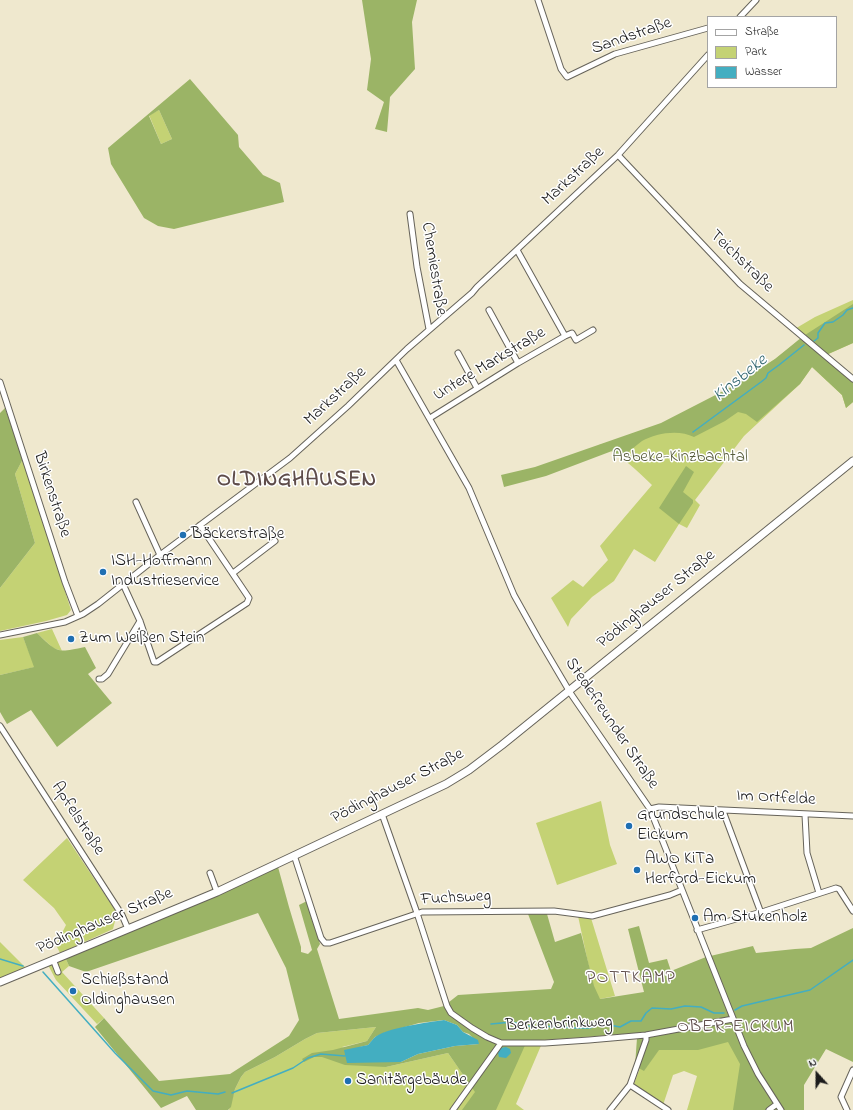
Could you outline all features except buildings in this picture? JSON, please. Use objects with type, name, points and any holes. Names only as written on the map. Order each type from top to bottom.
[{"type":"street","name":"Sandstraße","points":[[538,0],[561,69],[567,77],[615,54],[707,28]]},
{"type":"street","points":[[741,16],[756,0]]},
{"type":"street","name":"Markstraße","points":[[0,635],[64,622],[78,616],[98,604],[160,555],[295,454],[429,329],[472,293],[618,155],[707,56]]},
{"type":"street","name":"Teichstraße","points":[[618,155],[740,284],[853,379]]},
{"type":"street","name":"Chemiestraße","points":[[410,214],[417,267],[426,320],[429,329]]},
{"type":"street","name":"Untere Markstraße","points":[[517,250],[565,336]]},
{"type":"street","points":[[489,310],[518,363]]},
{"type":"street","name":"Untere Markstraße","points":[[430,418],[518,363],[565,336],[572,333],[576,340],[593,330]]},
{"type":"street","points":[[458,352],[477,388]]},
{"type":"street","name":"Stedefreunder Straße","points":[[396,360],[468,488],[514,595],[538,638],[570,690],[650,809],[752,1063],[781,1110]]},
{"type":"street","name":"Birkenstraße","points":[[0,382],[78,616]]},
{"type":"street","name":"Pödinghauser Straße","points":[[0,982],[217,892],[446,784],[469,770],[853,461]]},
{"type":"street","points":[[136,502],[160,555]]},
{"type":"street","points":[[123,584],[140,621],[154,662],[157,662],[243,606],[250,600],[200,525]]},
{"type":"street","points":[[233,573],[275,541]]},
{"type":"street","points":[[99,679],[102,679],[108,674],[140,621]]},
{"type":"street","name":"Apfelstraße","points":[[0,726],[118,909],[128,929]]},
{"type":"street","name":"Im Ortfelde","points":[[650,809],[659,807],[805,815],[853,816]]},
{"type":"street","points":[[723,811],[761,913]]},
{"type":"street","name":"Berkenbrinkweg","points":[[382,814],[449,1010],[472,1028],[487,1037],[501,1043],[552,1042],[646,1035],[733,1018]]},
{"type":"street","points":[[805,815],[807,853],[819,894]]},
{"type":"street","name":"Fuchsweg","points":[[294,855],[321,938],[325,943],[340,941],[422,912],[548,911],[592,916],[670,895],[682,890]]},
{"type":"street","points":[[210,873],[217,892]]},
{"type":"street","points":[[698,930],[761,913],[836,888],[839,889],[853,911]]},
{"type":"street","points":[[53,960],[58,972]]},
{"type":"street","points":[[610,1110],[630,1085],[646,1040],[646,1035]]},
{"type":"street","points":[[453,1110],[501,1043]]},
{"type":"street","points":[[847,1110],[841,1096],[853,1070]]},
{"type":"street","points":[[630,1085],[668,1110]]},
{"type":"street","points":[[769,1110],[777,1104]]},
{"type":"green space","points":[[362,0],[417,0],[412,22],[415,69],[390,97],[387,132],[375,129],[384,102],[367,90],[371,59]]},
{"type":"green space","points":[[190,79],[238,135],[239,147],[263,175],[280,183],[284,202],[174,229],[158,226],[144,218],[111,164],[108,148]],"holes":[[[159,110],[172,139],[161,144],[149,116]]]},
{"type":"green space","points":[[159,110],[172,139],[161,144],[149,115]]},
{"type":"green space","name":"Asbeke-Kinzbachtal","points":[[853,300],[853,343],[826,355],[853,402],[846,408],[842,395],[812,367],[800,384],[744,436],[695,500],[700,505],[687,528],[679,524],[655,562],[634,549],[614,581],[592,597],[571,619],[568,627],[551,598],[573,580],[583,587],[608,560],[600,546],[652,485],[621,457],[599,445],[688,418],[775,359],[802,338],[793,330],[815,317]]},
{"type":"green space","points":[[853,304],[853,343],[826,355],[853,378],[853,402],[846,408],[842,395],[812,367],[800,384],[757,422],[746,414],[738,412],[725,421],[694,437],[682,433],[661,434],[642,441],[622,457],[612,451],[546,476],[504,487],[501,475],[535,467],[661,423],[733,386],[775,359],[802,337]]},
{"type":"green space","points":[[5,408],[23,459],[15,474],[35,543],[0,588],[0,413]]},
{"type":"green space","points":[[23,459],[71,610],[67,615],[0,631],[0,588],[35,543],[15,474]]},
{"type":"green space","points":[[686,466],[694,472],[683,492],[693,500],[693,503],[679,524],[659,508]]},
{"type":"green space","points":[[52,629],[62,651],[53,648],[37,633]]},
{"type":"green space","points":[[37,633],[58,650],[85,647],[96,668],[88,674],[112,703],[57,747],[31,710],[7,724],[0,712],[0,675],[34,667],[23,637]]},
{"type":"green space","points":[[23,637],[35,667],[0,675],[0,640]]},
{"type":"green space","points":[[601,801],[610,845],[617,864],[557,885],[536,823]]},
{"type":"green space","points":[[67,838],[117,913],[113,929],[60,953],[56,945],[66,925],[54,908],[23,880]]},
{"type":"green space","points":[[278,867],[301,947],[301,952],[308,954],[312,950],[299,905],[307,901],[320,944],[317,949],[339,1019],[418,1008],[428,1010],[444,1006],[458,995],[551,989],[554,982],[528,914],[547,914],[555,942],[581,933],[594,986],[600,999],[644,992],[628,929],[639,926],[649,963],[667,959],[671,971],[706,957],[753,946],[756,953],[811,948],[853,928],[853,1062],[826,1049],[804,1085],[804,1110],[733,1110],[740,1064],[728,1042],[698,1050],[659,1050],[644,1071],[635,1066],[636,1033],[527,1041],[496,1110],[462,1110],[475,1092],[448,1053],[386,1067],[345,1065],[322,1057],[314,1057],[304,1062],[302,1059],[312,1053],[333,1050],[367,1041],[376,1027],[317,1033],[245,1072],[235,1089],[231,1107],[228,1110],[196,1110],[187,1096],[161,1108],[95,1027],[104,1018],[159,1081],[230,1074],[289,1036],[299,1020],[286,968],[258,913],[86,972],[69,966],[65,957]],"holes":[[[444,1020],[457,1025],[463,1032],[469,1034],[479,1044],[455,1046],[418,1054],[401,1062],[366,1062],[360,1047],[368,1045],[375,1037],[384,1033],[419,1023]]]},
{"type":"green space","points":[[578,916],[591,918],[615,996],[600,999],[619,1010],[756,954],[826,1048],[803,1085],[799,1110],[687,1110],[697,1076],[684,1071],[673,1075],[663,1105],[634,1084],[640,1068],[644,1070],[658,1050],[698,1050],[636,1033],[543,1041],[516,1104],[524,1110],[229,1110],[235,1089],[245,1072],[317,1033],[376,1027],[367,1041],[342,1047],[386,1067],[448,1053],[469,1083],[593,986]]},
{"type":"green space","points":[[0,942],[26,968],[0,979]]},
{"type":"green space","name":"Schießstand Oldinghausen","points":[[65,957],[69,966],[62,972],[104,1018],[97,1024],[56,980],[48,965]]},
{"type":"water","points":[[444,1020],[457,1025],[463,1032],[478,1040],[479,1044],[455,1046],[418,1054],[401,1062],[347,1063],[344,1050],[368,1045],[379,1034],[397,1028]]},
{"type":"water","points":[[506,1047],[510,1049],[511,1053],[506,1058],[499,1057],[498,1053],[501,1048]]},
{"type":"waterway","name":"Kinsbeke","points":[[814,341],[818,338],[818,333],[825,323],[833,322],[847,310],[853,308]]},
{"type":"waterway","name":"Kinsbeke","points":[[693,432],[761,382],[766,378],[768,373],[804,345]]},
{"type":"waterway","points":[[0,959],[23,966]]},
{"type":"waterway","points":[[735,1010],[742,1006],[810,990],[853,960]]},
{"type":"waterway","points":[[43,972],[115,1053],[153,1091],[171,1095],[187,1091],[218,1094],[225,1092]]},
{"type":"waterway","points":[[491,1024],[512,1022],[536,1028],[539,1026],[590,1028],[599,1023],[620,1027],[631,1021],[641,1021],[646,1013],[652,1008],[671,1009],[685,1006],[701,1007],[714,1013],[724,1013]]},
{"type":"waterway","points":[[232,1093],[293,1068],[308,1058],[321,1054],[345,1056]]},
{"type":"place","name":"Bäckerstraße","points":[[183,535]]},
{"type":"place","name":"ISH-Hoffmann Industrieservice","points":[[103,572]]},
{"type":"place","name":"Zum Weißen Stein","points":[[71,639]]},
{"type":"place","name":"Grundschule Eickum","points":[[629,826]]},
{"type":"place","name":"AWO KiTa Herford-Eickum","points":[[637,870]]},
{"type":"place","name":"Am Stukenholz","points":[[695,918]]},
{"type":"place","name":"Schießstand Oldinghausen","points":[[73,991]]},
{"type":"place","name":"Sanitärgebäude","points":[[348,1081]]},
{"type":"district","name":"OLDINGHAUSEN","points":[[297,482]]},
{"type":"district","name":"POTTKAMP","points":[[631,979]]},
{"type":"district","name":"OBER-EICKUM","points":[[736,1028]]}]
